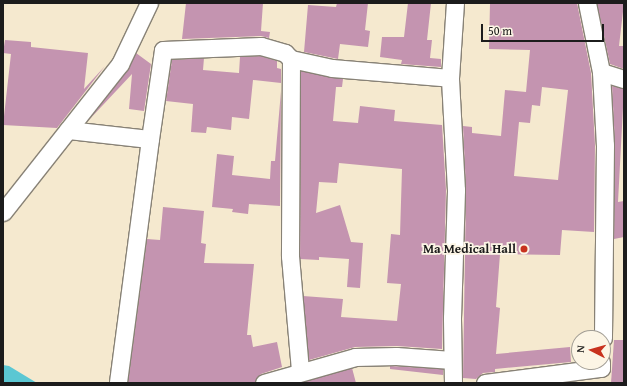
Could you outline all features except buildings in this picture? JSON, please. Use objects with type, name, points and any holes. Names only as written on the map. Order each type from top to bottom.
[{"type":"street","points":[[3,212],[120,64],[149,3]]},
{"type":"street","points":[[453,383],[452,360],[456,190],[450,78],[455,3]]},
{"type":"street","points":[[587,3],[601,72],[605,145],[603,330]]},
{"type":"street","points":[[118,383],[163,50],[261,46],[285,53],[292,59],[332,68],[450,78]]},
{"type":"street","points":[[292,59],[290,256],[300,371]]},
{"type":"street","points":[[601,72],[624,79]]},
{"type":"street","points":[[68,130],[150,139]]},
{"type":"street","points":[[264,383],[300,371],[355,357],[396,356],[452,360]]},
{"type":"street","points":[[485,383],[586,370]]},
{"type":"water","points":[[3,365],[9,366],[37,383],[3,383]]},
{"type":"place","name":"Ma Medical Hall","points":[[524,249]]}]
